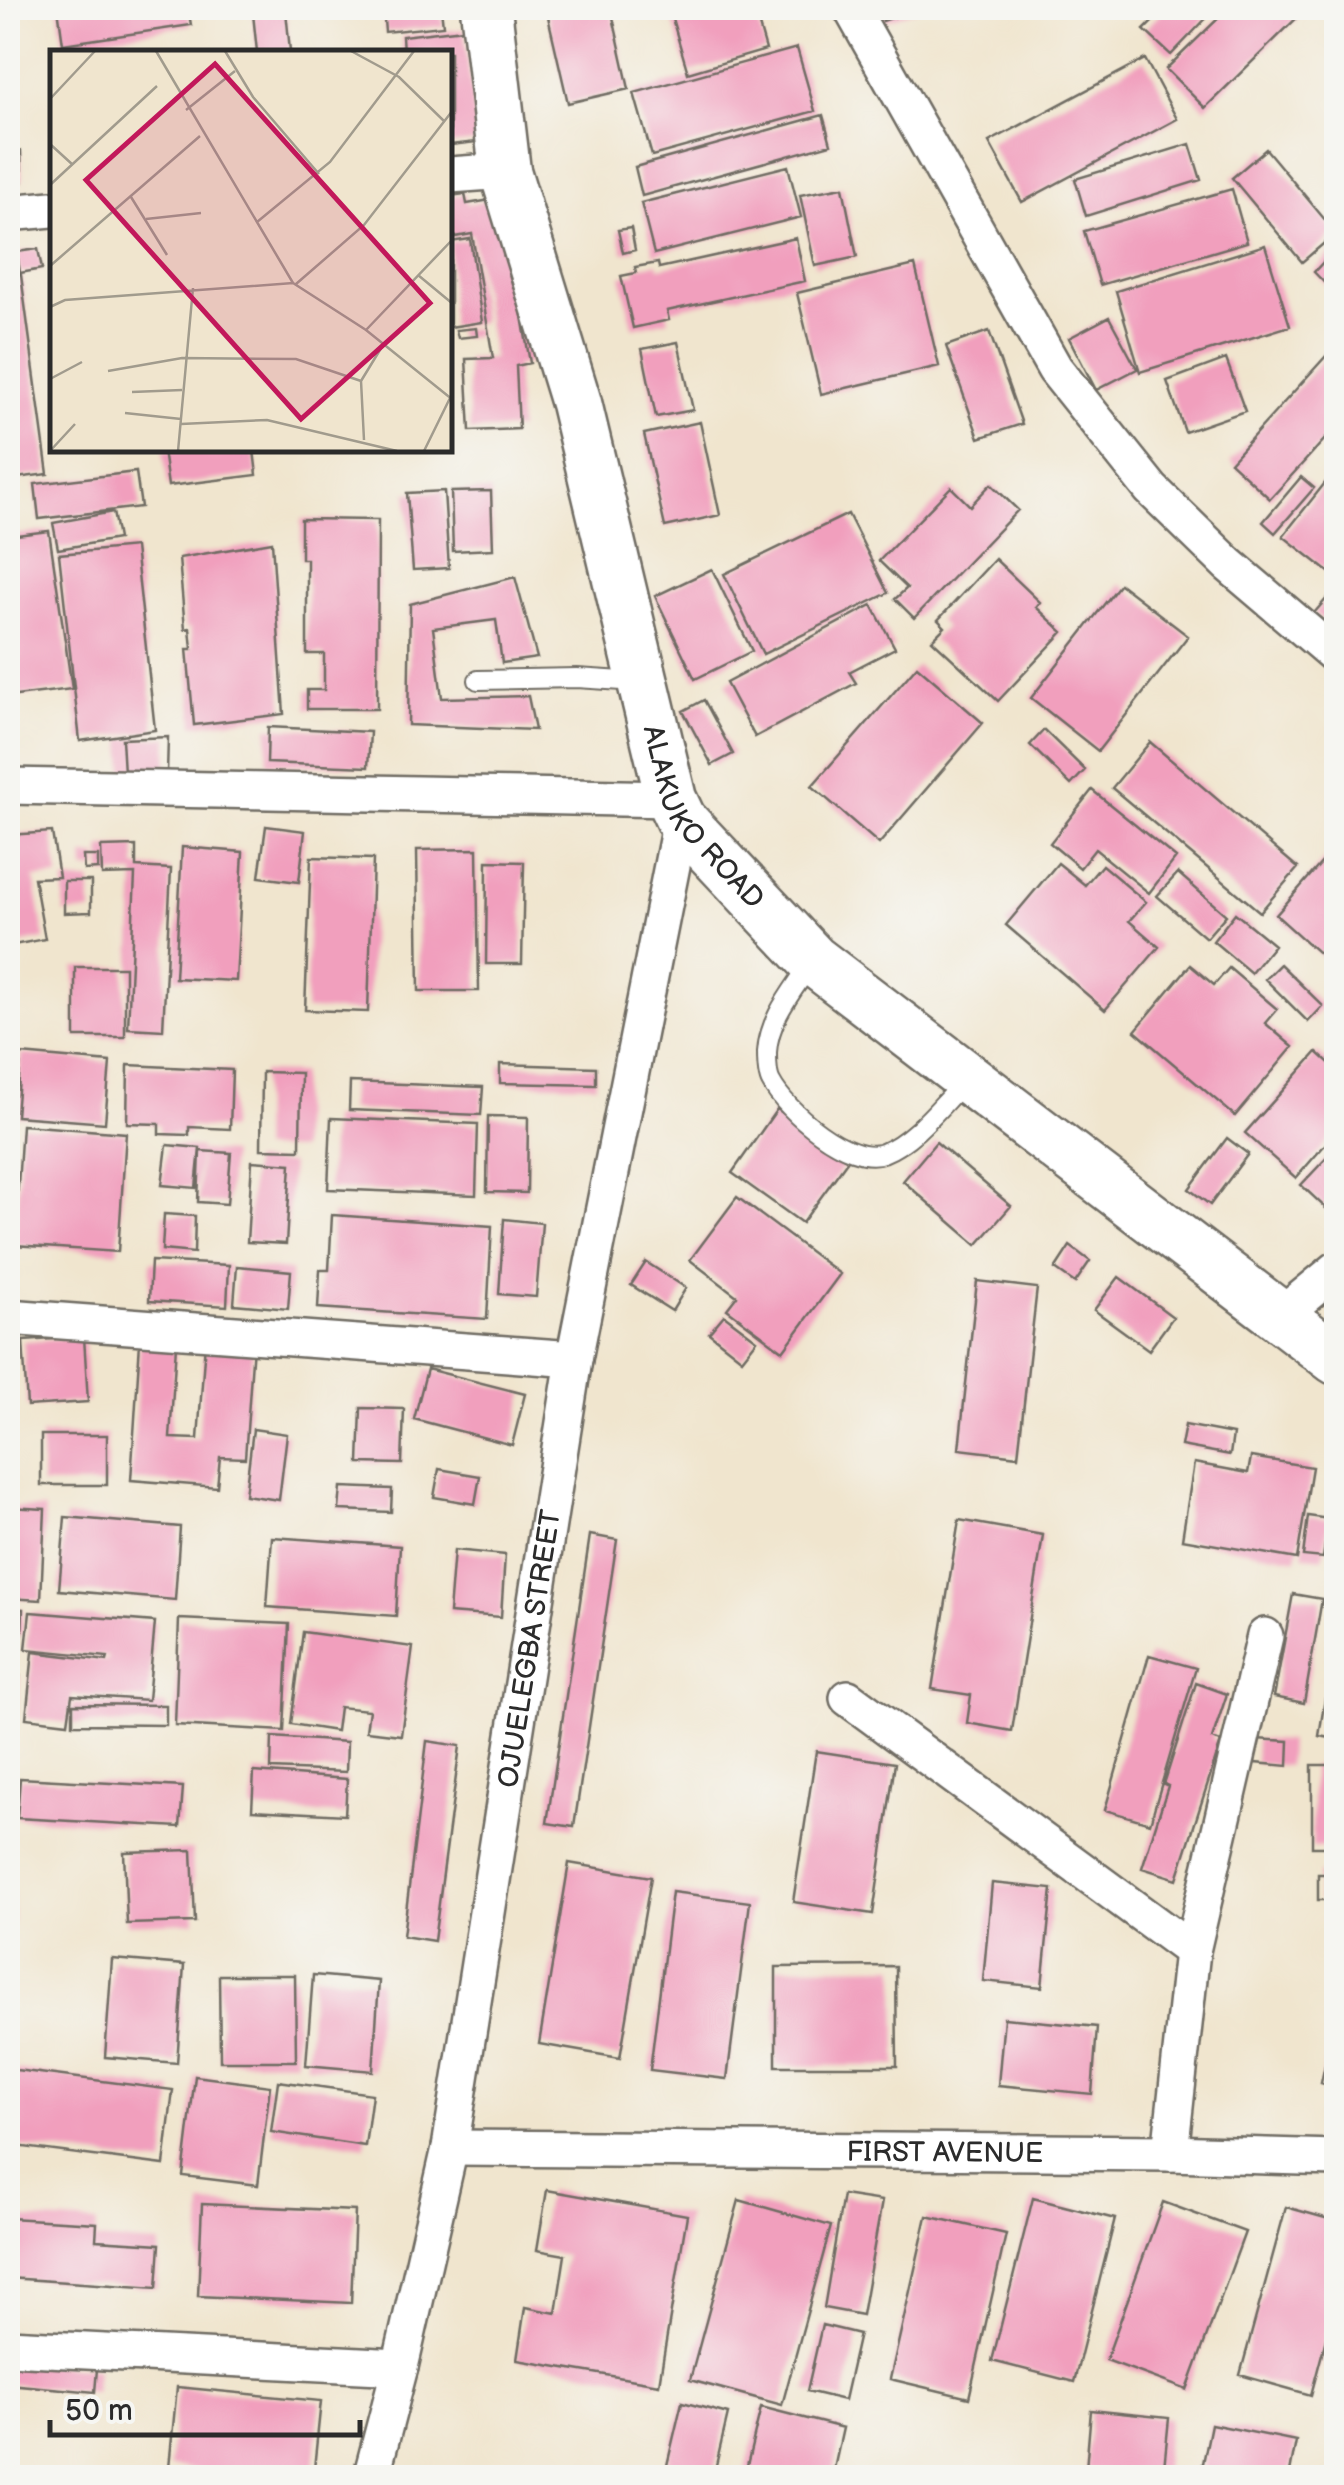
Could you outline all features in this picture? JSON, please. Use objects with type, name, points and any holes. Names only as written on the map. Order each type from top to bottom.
[{"type":"main road","name":"ALAKUKO ROAD","points":[[486,8],[505,170],[576,403],[676,810],[812,960],[1336,1359]]},
{"type":"street","points":[[851,8],[1056,369],[1151,488],[1228,564],[1336,656]]},
{"type":"street","points":[[452,175],[505,170]]},
{"type":"street","points":[[8,213],[50,209]]},
{"type":"street","points":[[8,786],[676,810]]},
{"type":"street","name":"OJUELEGBA STREET","points":[[370,2478],[450,2148],[574,1360],[676,810]]},
{"type":"street","points":[[1279,1316],[1336,1270]]},
{"type":"street","points":[[8,1317],[574,1360]]},
{"type":"street","points":[[1170,2153],[1192,1951],[1266,1636]]},
{"type":"street","points":[[848,1698],[1192,1951]]},
{"type":"street","name":"FIRST AVENUE","points":[[450,2148],[556,2146],[1336,2158]]},
{"type":"street","points":[[8,2346],[400,2366]]},
{"type":"lane","points":[[478,680],[577,678],[643,683]]},
{"type":"lane","points":[[812,960],[775,1018],[767,1051],[769,1080],[784,1100],[819,1132],[850,1152],[880,1154],[908,1138],[968,1078]]},
{"type":"building","points":[[58,8],[188,8],[191,25],[63,44]]},
{"type":"building","points":[[383,8],[441,8],[443,26],[385,32]]},
{"type":"building","points":[[546,8],[611,8],[629,89],[568,103]]},
{"type":"building","points":[[669,8],[754,8],[766,50],[688,73]]},
{"type":"building","points":[[879,8],[922,8],[883,21]]},
{"type":"building","points":[[1166,8],[1216,8],[1171,55],[1144,30]]},
{"type":"building","points":[[1229,8],[1307,8],[1205,108],[1166,69]]},
{"type":"building","points":[[286,11],[290,50],[257,50],[253,14]]},
{"type":"building","points":[[464,29],[477,142],[452,145],[452,50],[403,50],[402,36]]},
{"type":"building","points":[[797,48],[815,111],[652,156],[634,93]]},
{"type":"building","points":[[1145,59],[1177,119],[1022,202],[989,142]]},
{"type":"building","points":[[823,115],[831,144],[642,196],[635,167]]},
{"type":"building","points":[[1190,144],[1201,180],[1086,216],[1075,179]]},
{"type":"building","points":[[1266,149],[1336,233],[1302,262],[1232,178]]},
{"type":"building","points":[[8,151],[21,151],[22,182],[8,182]]},
{"type":"building","points":[[788,166],[801,217],[654,254],[641,203]]},
{"type":"building","points":[[843,187],[857,257],[815,266],[800,195]]},
{"type":"building","points":[[1232,189],[1247,242],[1100,285],[1084,231]]},
{"type":"building","points":[[465,194],[467,204],[502,198],[530,363],[516,366],[519,429],[470,431],[466,359],[493,358],[472,234],[452,238],[452,196]]},
{"type":"building","points":[[631,228],[635,250],[623,253],[618,230]]},
{"type":"building","points":[[796,238],[805,281],[667,311],[669,320],[633,328],[621,276],[636,273],[635,267],[658,263],[659,268]]},
{"type":"building","points":[[470,239],[482,322],[452,327],[452,242]]},
{"type":"building","points":[[1265,245],[1290,326],[1140,372],[1116,291]]},
{"type":"building","points":[[1336,248],[1336,295],[1314,272]]},
{"type":"building","points":[[38,249],[42,269],[20,273],[17,252]]},
{"type":"building","points":[[915,265],[939,366],[821,394],[797,293]]},
{"type":"building","points":[[21,275],[48,474],[8,479],[8,277]]},
{"type":"building","points":[[1109,317],[1137,369],[1096,390],[1069,338]]},
{"type":"building","points":[[476,328],[477,336],[458,338],[456,330]]},
{"type":"building","points":[[989,331],[1022,424],[979,438],[946,346]]},
{"type":"building","points":[[678,342],[693,410],[656,417],[642,349]]},
{"type":"building","points":[[1336,345],[1336,427],[1270,499],[1230,462]]},
{"type":"building","points":[[1226,359],[1245,411],[1185,432],[1167,381]]},
{"type":"building","points":[[700,422],[720,515],[665,527],[644,434]]},
{"type":"building","points":[[163,452],[254,452],[257,475],[168,486]]},
{"type":"building","points":[[1336,469],[1336,572],[1334,576],[1283,536]]},
{"type":"building","points":[[136,472],[141,507],[39,519],[35,484]]},
{"type":"building","points":[[1301,477],[1314,488],[1275,533],[1263,522]]},
{"type":"building","points":[[991,484],[1018,510],[914,618],[895,599],[907,588],[879,561],[951,487],[970,506]]},
{"type":"building","points":[[444,491],[449,568],[413,570],[407,493]]},
{"type":"building","points":[[491,491],[493,549],[453,551],[451,492]]},
{"type":"building","points":[[113,512],[118,539],[58,549],[53,523]]},
{"type":"building","points":[[848,514],[888,593],[763,654],[724,574]]},
{"type":"building","points":[[301,519],[378,520],[377,709],[307,709],[307,690],[324,690],[324,654],[307,654],[307,559],[301,559]]},
{"type":"building","points":[[49,531],[72,689],[8,697],[8,536]]},
{"type":"building","points":[[272,542],[284,714],[194,725],[187,649],[192,649],[190,628],[185,629],[179,558]]},
{"type":"building","points":[[135,547],[155,730],[80,741],[59,554]]},
{"type":"building","points":[[995,559],[1040,602],[1036,607],[1063,632],[998,701],[932,640],[945,627],[938,620]]},
{"type":"building","points":[[712,569],[752,651],[695,679],[655,596]]},
{"type":"building","points":[[515,577],[537,658],[502,663],[496,620],[433,628],[442,698],[528,696],[535,730],[408,725],[410,604]]},
{"type":"building","points":[[1120,584],[1188,636],[1098,751],[1031,698]]},
{"type":"building","points":[[1328,597],[1336,605],[1336,631],[1314,613]]},
{"type":"building","points":[[872,605],[895,648],[849,672],[856,683],[755,737],[726,683]]},
{"type":"building","points":[[917,666],[983,723],[879,844],[812,786]]},
{"type":"building","points":[[704,700],[733,754],[712,765],[683,711]]},
{"type":"building","points":[[268,727],[370,732],[368,767],[267,763]]},
{"type":"building","points":[[1044,730],[1085,770],[1071,785],[1030,745]]},
{"type":"building","points":[[168,737],[167,774],[124,773],[122,739]]},
{"type":"building","points":[[1150,742],[1298,868],[1260,912],[1112,788]]},
{"type":"building","points":[[1092,790],[1176,858],[1149,893],[1095,849],[1080,868],[1050,843]]},
{"type":"building","points":[[266,826],[305,831],[299,882],[259,877]]},
{"type":"building","points":[[52,832],[59,877],[34,878],[45,939],[8,946],[8,835]]},
{"type":"building","points":[[136,846],[136,867],[171,869],[163,1030],[128,1028],[135,874],[102,875],[101,847]]},
{"type":"building","points":[[1336,846],[1336,969],[1276,915]]},
{"type":"building","points":[[182,847],[243,852],[236,981],[175,978]]},
{"type":"building","points":[[477,849],[479,991],[419,991],[417,850]]},
{"type":"building","points":[[83,856],[98,856],[98,869],[84,870]]},
{"type":"building","points":[[311,857],[373,859],[368,1012],[305,1010]]},
{"type":"building","points":[[487,861],[524,862],[522,964],[486,964]]},
{"type":"building","points":[[1058,863],[1085,885],[1102,865],[1146,902],[1129,921],[1159,947],[1105,1010],[1006,925]]},
{"type":"building","points":[[1178,873],[1226,915],[1206,938],[1157,896]]},
{"type":"building","points":[[64,881],[91,881],[91,912],[64,913]]},
{"type":"building","points":[[1235,913],[1274,945],[1251,973],[1213,941]]},
{"type":"building","points":[[1280,964],[1323,1006],[1308,1022],[1265,979]]},
{"type":"building","points":[[1190,965],[1214,985],[1229,968],[1277,1009],[1265,1023],[1293,1047],[1235,1116],[1135,1031]]},
{"type":"building","points":[[75,967],[125,967],[125,1037],[75,1037]]},
{"type":"building","points":[[1317,1052],[1336,1069],[1336,1132],[1296,1178],[1245,1133]]},
{"type":"building","points":[[21,1054],[110,1062],[105,1123],[16,1116]]},
{"type":"building","points":[[500,1064],[596,1067],[596,1085],[500,1083]]},
{"type":"building","points":[[128,1065],[232,1070],[230,1129],[189,1127],[189,1135],[159,1134],[159,1124],[127,1123]]},
{"type":"building","points":[[262,1072],[301,1073],[300,1150],[261,1149]]},
{"type":"building","points":[[350,1082],[483,1087],[481,1115],[349,1110]]},
{"type":"building","points":[[777,1109],[848,1160],[802,1223],[732,1173]]},
{"type":"building","points":[[488,1116],[528,1117],[527,1193],[487,1192]]},
{"type":"building","points":[[331,1118],[478,1124],[476,1195],[328,1189]]},
{"type":"building","points":[[22,1125],[126,1133],[118,1252],[14,1245]]},
{"type":"building","points":[[1227,1138],[1248,1154],[1210,1205],[1189,1189]]},
{"type":"building","points":[[936,1142],[1011,1206],[977,1245],[903,1181]]},
{"type":"building","points":[[167,1145],[200,1148],[196,1188],[162,1185]]},
{"type":"building","points":[[1336,1148],[1336,1211],[1333,1215],[1301,1185]]},
{"type":"building","points":[[200,1151],[231,1153],[227,1204],[198,1202]]},
{"type":"building","points":[[252,1161],[291,1164],[286,1244],[247,1242]]},
{"type":"building","points":[[737,1197],[840,1274],[783,1351],[727,1309],[737,1296],[690,1260]]},
{"type":"building","points":[[164,1214],[195,1216],[194,1253],[162,1250]]},
{"type":"building","points":[[332,1215],[492,1226],[487,1319],[318,1308],[320,1270],[329,1270]]},
{"type":"building","points":[[504,1219],[542,1223],[536,1297],[499,1294]]},
{"type":"building","points":[[1070,1246],[1090,1261],[1075,1283],[1055,1269]]},
{"type":"building","points":[[151,1261],[229,1265],[227,1306],[149,1301]]},
{"type":"building","points":[[646,1262],[686,1288],[672,1311],[631,1285]]},
{"type":"building","points":[[237,1266],[291,1271],[288,1309],[234,1304]]},
{"type":"building","points":[[1119,1277],[1173,1317],[1149,1350],[1094,1310]]},
{"type":"building","points":[[977,1281],[1037,1288],[1018,1456],[959,1449]]},
{"type":"building","points":[[724,1315],[757,1340],[742,1359],[709,1333]]},
{"type":"building","points":[[84,1337],[88,1402],[27,1406],[23,1341]]},
{"type":"building","points":[[140,1342],[176,1345],[170,1438],[198,1439],[205,1342],[253,1345],[245,1458],[220,1457],[217,1487],[131,1480]]},
{"type":"building","points":[[427,1369],[525,1394],[512,1445],[414,1419]]},
{"type":"building","points":[[361,1408],[404,1409],[402,1464],[359,1463]]},
{"type":"building","points":[[1185,1425],[1233,1434],[1230,1455],[1181,1446]]},
{"type":"building","points":[[253,1429],[287,1434],[279,1500],[245,1495]]},
{"type":"building","points":[[41,1435],[107,1435],[107,1485],[41,1485]]},
{"type":"building","points":[[1251,1457],[1312,1467],[1297,1559],[1182,1539],[1194,1463],[1248,1473]]},
{"type":"building","points":[[439,1469],[480,1476],[475,1504],[434,1497]]},
{"type":"building","points":[[341,1487],[392,1489],[391,1512],[339,1510]]},
{"type":"building","points":[[8,1507],[45,1509],[41,1600],[8,1598]]},
{"type":"building","points":[[1308,1516],[1329,1519],[1323,1558],[1303,1556]]},
{"type":"building","points":[[65,1517],[180,1527],[175,1600],[59,1590]]},
{"type":"building","points":[[959,1520],[1043,1535],[1012,1731],[967,1723],[971,1695],[932,1689]]},
{"type":"building","points":[[590,1535],[617,1540],[574,1827],[547,1823]]},
{"type":"building","points":[[272,1537],[400,1546],[396,1616],[267,1607]]},
{"type":"building","points":[[454,1550],[505,1555],[501,1617],[449,1613]]},
{"type":"building","points":[[1293,1594],[1322,1599],[1304,1703],[1274,1697]]},
{"type":"building","points":[[8,1608],[23,1609],[22,1636],[8,1636]]},
{"type":"building","points":[[30,1612],[155,1622],[148,1700],[72,1695],[68,1723],[26,1718],[33,1652],[107,1661],[108,1657],[26,1649]]},
{"type":"building","points":[[179,1619],[289,1624],[284,1731],[175,1725]]},
{"type":"building","points":[[303,1632],[413,1647],[401,1735],[366,1731],[369,1710],[339,1707],[336,1731],[291,1724]]},
{"type":"building","points":[[1336,1642],[1336,1739],[1319,1736]]},
{"type":"building","points":[[1149,1655],[1196,1668],[1150,1823],[1105,1810]]},
{"type":"building","points":[[8,1675],[20,1676],[17,1719],[8,1718]]},
{"type":"building","points":[[1196,1683],[1227,1694],[1212,1739],[1221,1742],[1177,1879],[1142,1868]]},
{"type":"building","points":[[73,1704],[166,1705],[166,1725],[73,1724]]},
{"type":"building","points":[[272,1737],[347,1742],[346,1772],[271,1769]]},
{"type":"building","points":[[1256,1739],[1289,1741],[1288,1766],[1255,1763]]},
{"type":"building","points":[[427,1741],[460,1746],[434,1941],[403,1936]]},
{"type":"building","points":[[816,1751],[895,1763],[873,1914],[793,1902]]},
{"type":"building","points":[[1312,1765],[1336,1765],[1336,1847],[1312,1847]]},
{"type":"building","points":[[254,1772],[347,1779],[345,1815],[252,1810]]},
{"type":"building","points":[[20,1778],[183,1787],[180,1827],[17,1818]]},
{"type":"building","points":[[192,1850],[195,1922],[127,1924],[124,1852]]},
{"type":"building","points":[[569,1863],[651,1877],[620,2058],[539,2044]]},
{"type":"building","points":[[1318,1874],[1336,1874],[1336,1900],[1318,1900]]},
{"type":"building","points":[[8,1880],[13,1880],[13,1924],[8,1924]]},
{"type":"building","points":[[992,1883],[1052,1889],[1042,1987],[983,1981]]},
{"type":"building","points":[[672,1892],[750,1902],[727,2079],[650,2070]]},
{"type":"building","points":[[112,1959],[184,1965],[177,2063],[105,2057]]},
{"type":"building","points":[[896,1966],[897,2066],[776,2066],[776,1967]]},
{"type":"building","points":[[219,1975],[295,1975],[296,2061],[220,2061]]},
{"type":"building","points":[[313,1975],[379,1981],[373,2071],[306,2065]]},
{"type":"building","points":[[1004,2018],[1097,2027],[1092,2094],[998,2085]]},
{"type":"building","points":[[1336,2018],[1336,2087],[1321,2083]]},
{"type":"building","points":[[8,2069],[173,2090],[164,2165],[8,2145]]},
{"type":"building","points":[[195,2076],[270,2086],[258,2185],[183,2176]]},
{"type":"building","points":[[278,2081],[372,2094],[365,2146],[271,2132]]},
{"type":"building","points":[[547,2190],[687,2215],[659,2384],[517,2360],[525,2307],[556,2313],[565,2255],[537,2250]]},
{"type":"building","points":[[843,2195],[882,2201],[862,2315],[824,2308]]},
{"type":"building","points":[[1033,2198],[1115,2219],[1074,2382],[992,2361]]},
{"type":"building","points":[[739,2200],[831,2226],[782,2405],[690,2380]]},
{"type":"building","points":[[1163,2202],[1245,2232],[1187,2390],[1106,2360]]},
{"type":"building","points":[[202,2204],[355,2211],[351,2303],[198,2296]]},
{"type":"building","points":[[1286,2207],[1336,2221],[1336,2301],[1311,2395],[1240,2375]]},
{"type":"building","points":[[927,2216],[1006,2234],[969,2398],[890,2379]]},
{"type":"building","points":[[8,2218],[97,2223],[96,2240],[160,2244],[157,2288],[8,2278]]},
{"type":"building","points":[[822,2325],[859,2334],[844,2400],[807,2391]]},
{"type":"building","points":[[8,2361],[97,2369],[95,2392],[8,2384]]},
{"type":"building","points":[[177,2387],[321,2401],[313,2478],[169,2467]]},
{"type":"building","points":[[682,2402],[728,2414],[713,2478],[664,2478]]},
{"type":"building","points":[[761,2407],[843,2428],[832,2478],[744,2478]]},
{"type":"building","points":[[1091,2410],[1169,2418],[1163,2478],[1111,2478],[1111,2472],[1086,2469]]},
{"type":"building","points":[[1211,2424],[1296,2441],[1289,2478],[1200,2478]]}]
